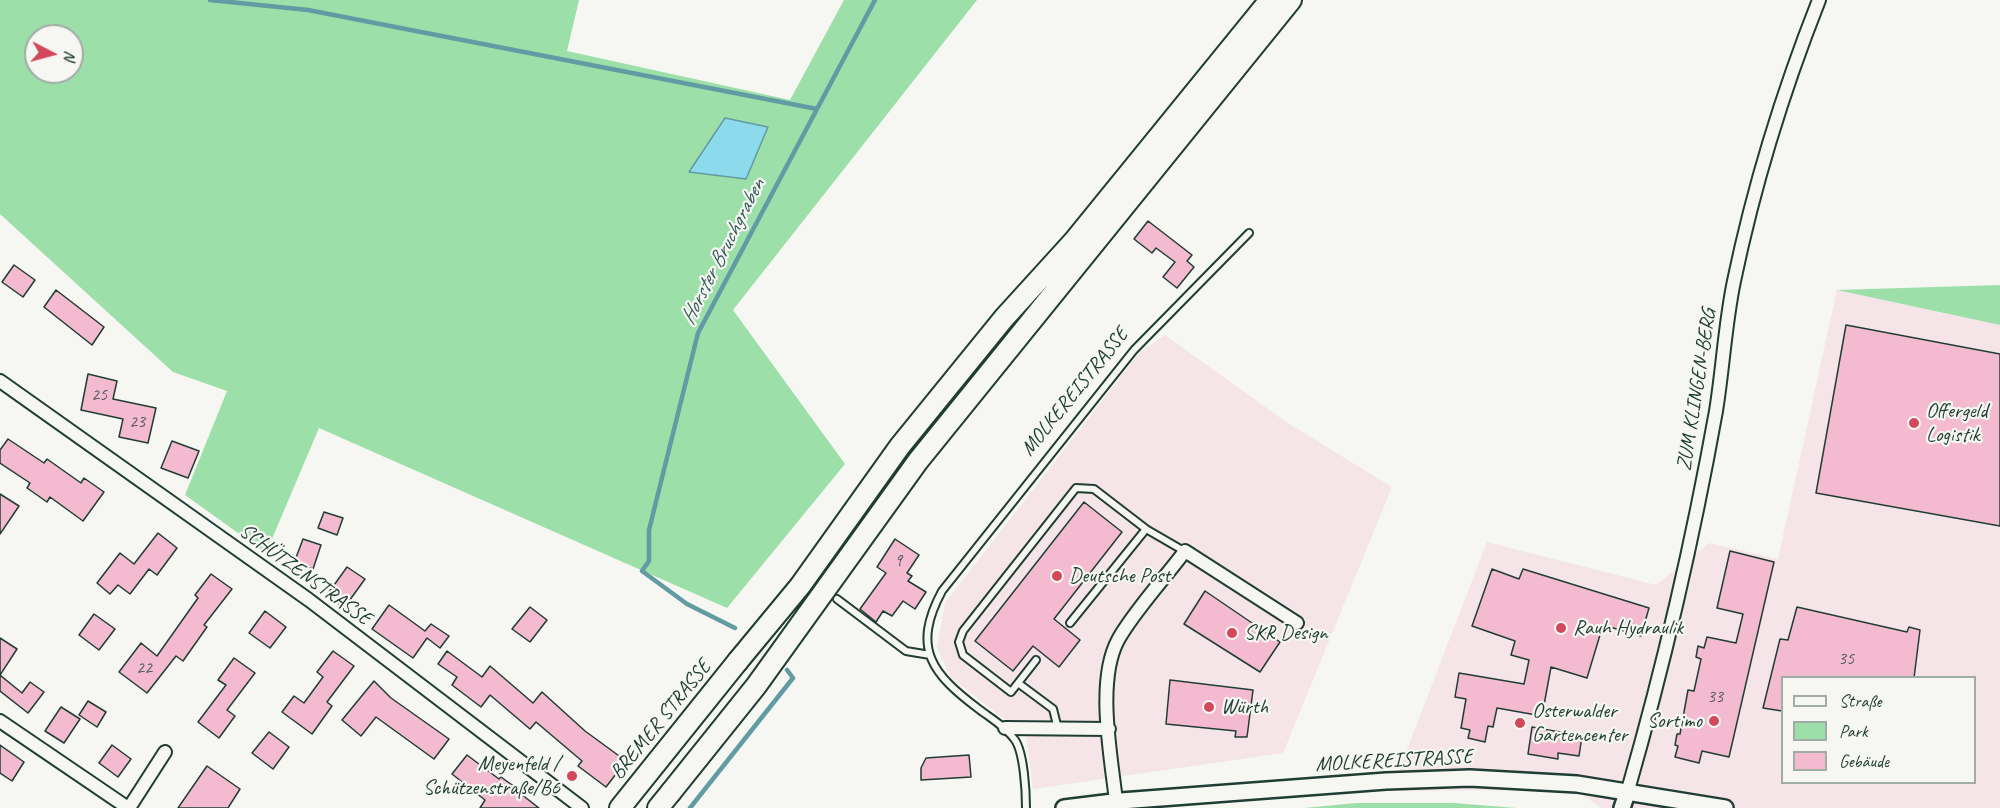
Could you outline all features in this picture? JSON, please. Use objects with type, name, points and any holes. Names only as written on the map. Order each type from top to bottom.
[{"type":"main road","name":"BREMER STRASSE","points":[[620,808],[800,586],[929,410],[1010,310],[1074,241],[1270,0]]},
{"type":"main road","points":[[658,808],[756,686],[918,461],[1291,0]]},
{"type":"street","name":"ZUM KLINGEN-BERG","points":[[1628,790],[1682,583],[1716,409],[1734,282],[1754,194],[1783,98],[1819,0]]},
{"type":"street","name":"SCHÜTZENSTRASSE","points":[[1,386],[309,600],[582,808]]},
{"type":"street","points":[[1116,801],[1109,729],[1110,659],[1118,640],[1185,551],[1297,623]]},
{"type":"street","points":[[0,721],[129,808],[165,752]]},
{"type":"street","points":[[1005,728],[1109,729]]},
{"type":"street","name":"MOLKEREISTRASSE","points":[[1064,808],[1116,801],[1429,778],[1503,778],[1628,790],[1725,808]]},
{"type":"street","points":[[1622,808],[1628,790]]},
{"type":"lane","name":"MOLKEREISTRASSE","points":[[1026,808],[1017,742],[1005,728],[941,678],[930,655],[927,634],[930,615],[942,591],[1134,350],[1249,233]]},
{"type":"lane","points":[[1036,660],[1011,692],[963,655],[959,642],[963,631],[1076,488],[1094,489],[1146,529],[1185,551]]},
{"type":"lane","points":[[1070,623],[1146,529]]},
{"type":"lane","points":[[837,599],[906,651],[930,655]]},
{"type":"lane","points":[[1018,682],[1053,709],[1058,729]]},
{"type":"shaded area","points":[[1837,290],[2000,325],[2000,808],[1601,808],[1580,793],[1527,790],[1391,791],[1487,542],[1656,585],[1709,543],[1778,559]]},
{"type":"shaded area","points":[[1165,335],[1286,422],[1392,487],[1283,753],[1033,789],[1026,736],[951,678],[937,648],[945,603],[1140,352]]},
{"type":"green space","points":[[0,0],[579,0],[567,51],[790,100],[844,0],[977,0],[733,310],[845,464],[727,608],[319,428],[266,553],[185,495],[227,391],[173,372],[0,214]]},
{"type":"green space","points":[[2000,285],[2000,325],[1837,290]]},
{"type":"green space","points":[[1356,803],[1453,803],[1517,808],[1304,808]]},
{"type":"water","points":[[725,118],[768,127],[746,179],[689,172]]},
{"type":"building","points":[[1148,221],[1192,255],[1187,261],[1194,267],[1177,288],[1163,277],[1175,262],[1156,248],[1152,253],[1134,239]]},
{"type":"building","points":[[14,265],[35,280],[23,297],[2,282]]},
{"type":"building","points":[[56,290],[104,327],[92,345],[44,307]]},
{"type":"building","name":"Offergeld Logistik","points":[[1846,325],[2000,354],[2000,526],[1816,493]]},
{"type":"building","points":[[88,374],[117,381],[113,399],[156,408],[148,443],[119,437],[123,419],[81,410]]},
{"type":"building","points":[[8,439],[44,463],[47,459],[81,483],[84,478],[104,492],[83,521],[50,497],[47,502],[27,488],[30,483],[0,463],[0,450]]},
{"type":"building","points":[[172,441],[199,451],[188,478],[161,468]]},
{"type":"building","points":[[0,494],[19,506],[0,534]]},
{"type":"building","name":"Deutsche Post","points":[[1084,502],[1122,532],[1054,619],[1080,640],[1059,667],[1033,646],[1013,671],[975,641]]},
{"type":"building","points":[[324,512],[343,518],[337,535],[318,528]]},
{"type":"building","points":[[158,533],[177,548],[157,575],[149,569],[130,594],[118,585],[110,594],[97,583],[120,553],[134,564]]},
{"type":"building","points":[[303,539],[321,545],[313,569],[294,563]]},
{"type":"building","points":[[895,539],[919,555],[907,573],[912,576],[908,581],[926,592],[915,609],[903,601],[892,616],[883,611],[876,622],[860,609],[886,573],[877,567]]},
{"type":"building","points":[[1730,551],[1774,562],[1729,757],[1702,751],[1699,763],[1675,757],[1678,746],[1675,745],[1677,734],[1680,734],[1688,690],[1694,691],[1701,659],[1696,657],[1698,646],[1704,648],[1707,637],[1736,643],[1743,614],[1717,608]]},
{"type":"building","points":[[347,567],[365,579],[344,608],[327,595]]},
{"type":"building","points":[[1492,569],[1519,579],[1523,569],[1649,608],[1641,636],[1603,625],[1587,678],[1551,667],[1542,716],[1497,708],[1493,727],[1488,726],[1485,742],[1468,738],[1470,730],[1461,728],[1466,699],[1455,697],[1459,673],[1524,684],[1529,660],[1511,655],[1515,641],[1472,626]]},
{"type":"building","points":[[211,574],[232,589],[204,625],[207,627],[183,661],[176,656],[147,693],[119,672],[141,643],[157,656],[198,598],[195,595]]},
{"type":"building","name":"SKR Design","points":[[1205,591],[1280,642],[1260,672],[1184,624]]},
{"type":"building","points":[[389,605],[425,631],[431,624],[449,636],[440,648],[427,638],[413,658],[372,629]]},
{"type":"building","points":[[530,607],[547,620],[530,642],[512,629]]},
{"type":"building","points":[[1797,607],[1907,632],[1909,627],[1920,630],[1914,676],[1781,676],[1781,711],[1763,708],[1780,639],[1788,640]]},
{"type":"building","points":[[265,611],[286,627],[270,648],[249,633]]},
{"type":"building","points":[[94,614],[115,629],[99,650],[79,635]]},
{"type":"building","points":[[0,638],[17,649],[0,675]]},
{"type":"building","points":[[333,651],[354,666],[327,702],[332,706],[312,734],[282,712],[294,696],[304,703],[323,677],[317,672]]},
{"type":"building","points":[[447,651],[482,677],[490,666],[533,703],[542,692],[585,731],[626,761],[606,787],[578,766],[582,761],[536,722],[530,729],[490,695],[481,707],[452,685],[457,677],[438,664]]},
{"type":"building","points":[[234,658],[255,673],[227,710],[235,716],[219,738],[198,722],[226,685],[218,680]]},
{"type":"building","points":[[0,675],[22,693],[30,682],[44,692],[28,713],[0,691]]},
{"type":"building","name":"Würth","points":[[1170,680],[1253,690],[1247,737],[1235,737],[1236,731],[1166,724]]},
{"type":"building","points":[[374,681],[391,698],[449,739],[434,759],[376,717],[361,736],[342,720]]},
{"type":"building","points":[[88,701],[106,712],[97,727],[79,715]]},
{"type":"building","points":[[61,707],[80,719],[64,743],[45,731]]},
{"type":"building","points":[[1532,727],[1582,736],[1579,756],[1558,753],[1558,759],[1528,754]]},
{"type":"building","points":[[269,732],[289,747],[273,769],[252,753]]},
{"type":"building","points":[[0,745],[24,762],[12,781],[0,773]]},
{"type":"building","points":[[112,745],[131,759],[118,777],[99,763]]},
{"type":"building","points":[[467,755],[499,779],[501,777],[522,792],[521,794],[539,808],[480,808],[485,800],[452,774]]},
{"type":"building","points":[[969,755],[971,777],[921,780],[921,768],[926,758]]},
{"type":"building","points":[[207,766],[240,789],[228,808],[178,808]]},
{"type":"waterway","points":[[210,0],[308,10],[817,109]]},
{"type":"waterway","name":"Horster Bruchgraben","points":[[735,628],[687,604],[642,571],[649,561],[649,530],[698,333],[875,0]]},
{"type":"waterway","name":"Horster Bruchgraben","points":[[690,808],[793,678],[787,670]]},
{"type":"place","name":"Offergeld Logistik","points":[[1914,423]]},
{"type":"place","name":"Deutsche Post","points":[[1057,576]]},
{"type":"place","name":"Rauh Hydraulik","points":[[1561,628]]},
{"type":"place","name":"SKR Design","points":[[1232,633]]},
{"type":"place","name":"Würth","points":[[1209,707]]},
{"type":"place","name":"Sortimo","points":[[1714,721]]},
{"type":"place","name":"Osterwalder Gartencenter","points":[[1520,723]]},
{"type":"place","name":"Meyenfeld / Schützenstraße/B6","points":[[572,776]]}]
